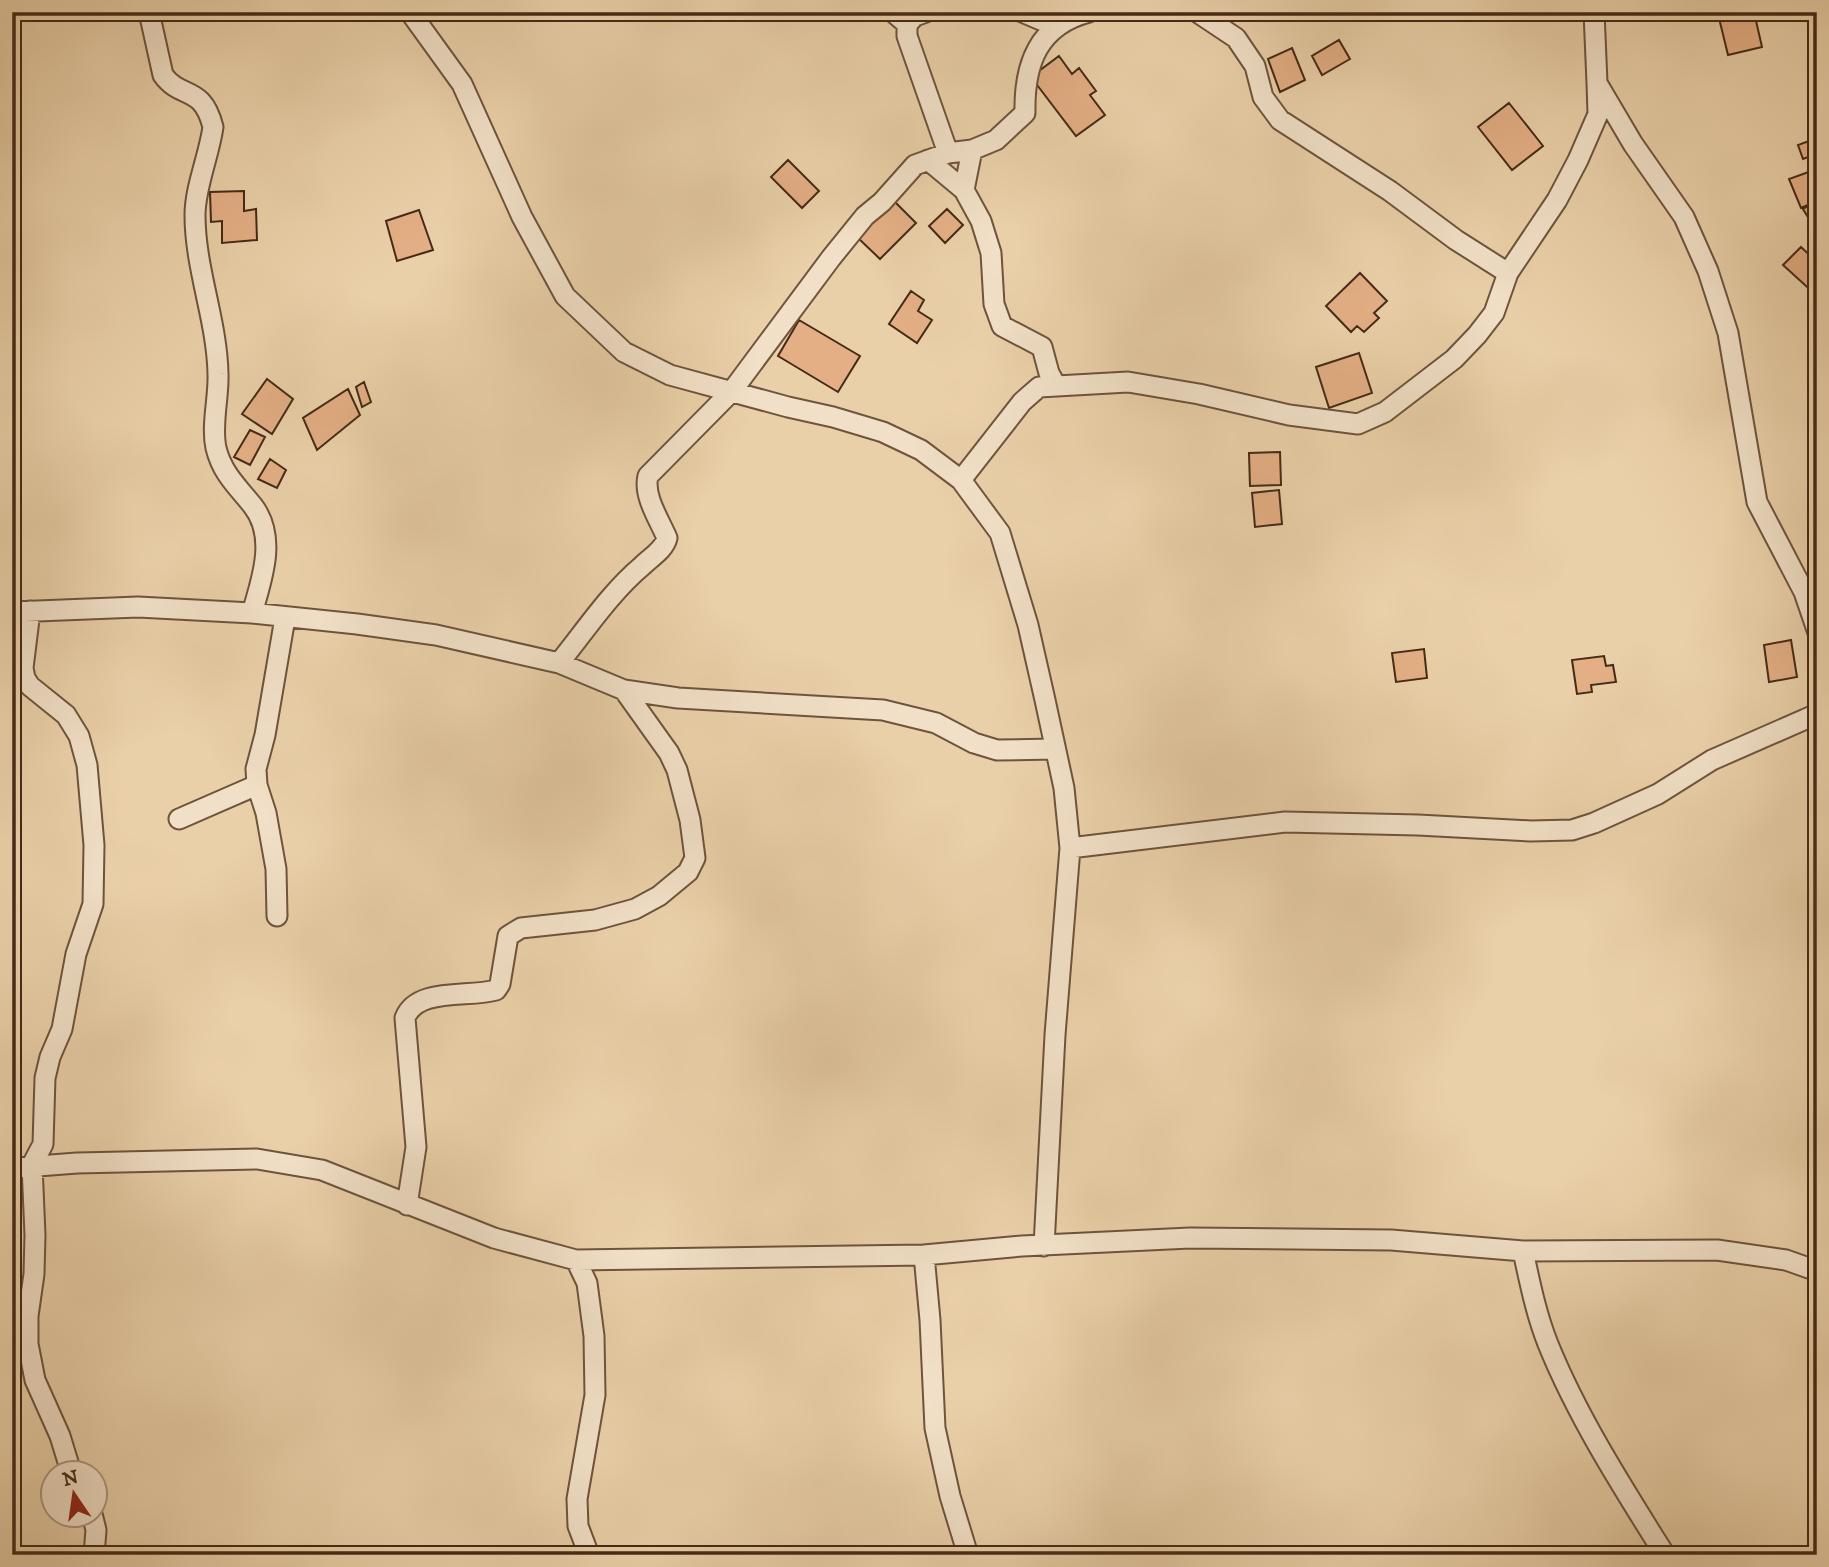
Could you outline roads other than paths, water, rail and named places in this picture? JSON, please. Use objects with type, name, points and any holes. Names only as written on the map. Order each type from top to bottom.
[{"type":"street","points":[[149,12],[163,75],[169,83],[201,100],[209,112],[213,127],[195,215],[218,373],[216,445],[223,468],[234,486],[254,507],[265,528],[266,554],[252,613]]},
{"type":"street","points":[[410,12],[462,84],[523,217],[565,296],[624,352],[670,375],[883,432],[921,450],[961,480],[1000,533],[1028,625],[1064,788],[1070,848],[1055,1035],[1044,1246]]},
{"type":"street","points":[[926,12],[900,18],[948,153]]},
{"type":"street","points":[[1022,12],[1055,26]]},
{"type":"street","points":[[1197,12],[1236,38],[1255,66],[1263,97],[1280,120],[1390,191],[1456,240],[1508,273]]},
{"type":"street","points":[[961,480],[1022,402],[1039,387],[1055,384],[1128,382],[1199,394],[1289,415],[1358,424],[1385,412],[1454,359],[1494,313],[1508,273],[1557,200],[1578,160],[1598,114],[1594,12]]},
{"type":"street","points":[[559,663],[618,590],[666,544],[667,538],[646,485],[648,476],[732,391],[831,257],[865,216],[882,202],[915,165],[948,153],[972,150],[996,140],[1025,113],[1024,87],[1032,61],[1055,26],[1080,13]]},
{"type":"street","points":[[1597,83],[1633,144],[1684,217],[1708,271],[1728,332],[1757,502],[1804,592],[1817,630]]},
{"type":"street","points":[[964,190],[972,150]]},
{"type":"street","points":[[928,160],[964,190],[981,221],[991,253],[994,304],[1002,326],[1042,347],[1055,384]]},
{"type":"street","points":[[67,1458],[35,1380],[28,1344],[35,1235],[32,1165],[43,1144],[45,1078],[50,1057],[62,1029],[76,954],[93,905],[94,845],[87,765],[79,736],[66,715],[30,686],[25,678],[21,611],[138,607],[252,613],[357,624],[436,635],[559,663],[624,690],[678,698],[884,709],[936,723],[974,743],[997,750],[1054,749]]},
{"type":"street","points":[[277,916],[276,869],[266,813],[257,785],[256,769],[265,735],[285,618]]},
{"type":"street","points":[[407,1205],[416,1147],[405,1018],[408,1010],[427,998],[496,990],[500,984],[508,936],[511,932],[521,928],[595,920],[635,909],[659,896],[688,872],[695,858],[690,820],[677,769],[669,752],[624,690]]},
{"type":"street","points":[[1070,848],[1285,822],[1531,831],[1572,830],[1594,824],[1658,794],[1712,760],[1817,714]]},
{"type":"street","points":[[178,819],[257,785]]},
{"type":"street","points":[[12,1168],[32,1165],[257,1159],[322,1170],[495,1238],[576,1260],[924,1255],[1190,1238],[1364,1240],[1523,1251],[1717,1250],[1786,1260],[1817,1271]]},
{"type":"street","points":[[1523,1251],[1535,1305],[1548,1345],[1610,1464],[1665,1555]]},
{"type":"street","points":[[924,1255],[930,1320],[934,1428],[950,1496],[968,1555]]},
{"type":"street","points":[[576,1260],[587,1283],[594,1336],[595,1395],[577,1499],[578,1526],[589,1555]]},
{"type":"street","points":[[94,1555],[96,1528]]}]
